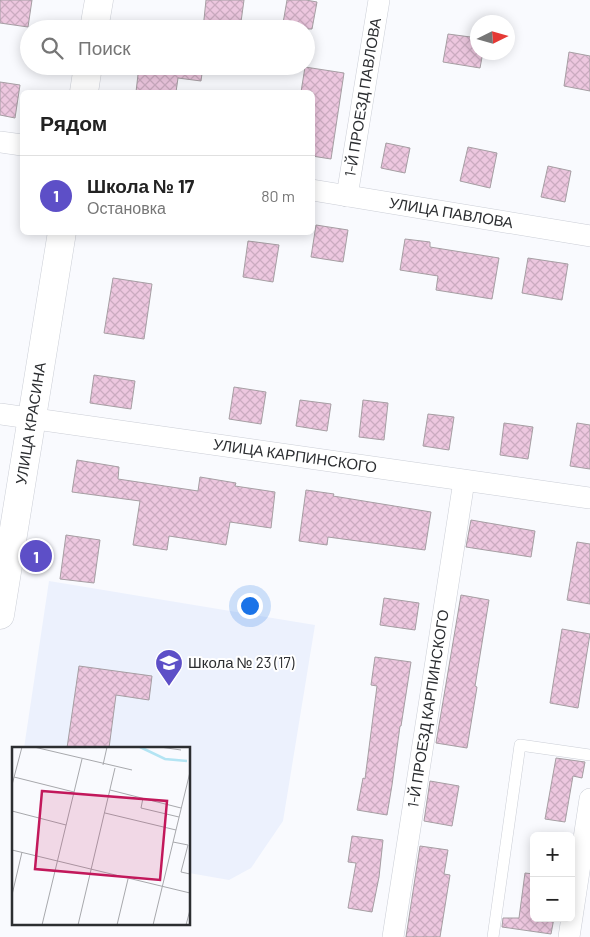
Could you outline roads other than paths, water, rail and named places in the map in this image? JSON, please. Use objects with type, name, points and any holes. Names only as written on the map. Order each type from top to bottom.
[{"type":"main road","points":[[96,20],[99,0]]},
{"type":"main road","points":[[84,90],[87,75]]},
{"type":"main road","name":"УЛИЦА КРАСИНА","points":[[0,615],[62,235]]},
{"type":"street","name":"1-Й ПРОЕЗД ПАВЛОВА","points":[[347,196],[379,0]]},
{"type":"street","points":[[0,142],[20,145]]},
{"type":"street","name":"УЛИЦА ПАВЛОВА","points":[[315,191],[590,236]]},
{"type":"street","name":"УЛИЦА КАРПИНСКОГО","points":[[0,414],[590,498]]},
{"type":"street","name":"1-Й ПРОЕЗД КАРПИНСКОГО","points":[[393,937],[464,481]]},
{"type":"street","points":[[569,937],[590,799]]},
{"type":"lane","points":[[493,937],[520,745],[590,755]]},
{"type":"place","name":"Школа № 17","points":[[36,556]]},
{"type":"place","name":"Школа № 23 (17)","points":[[169,687]]}]
